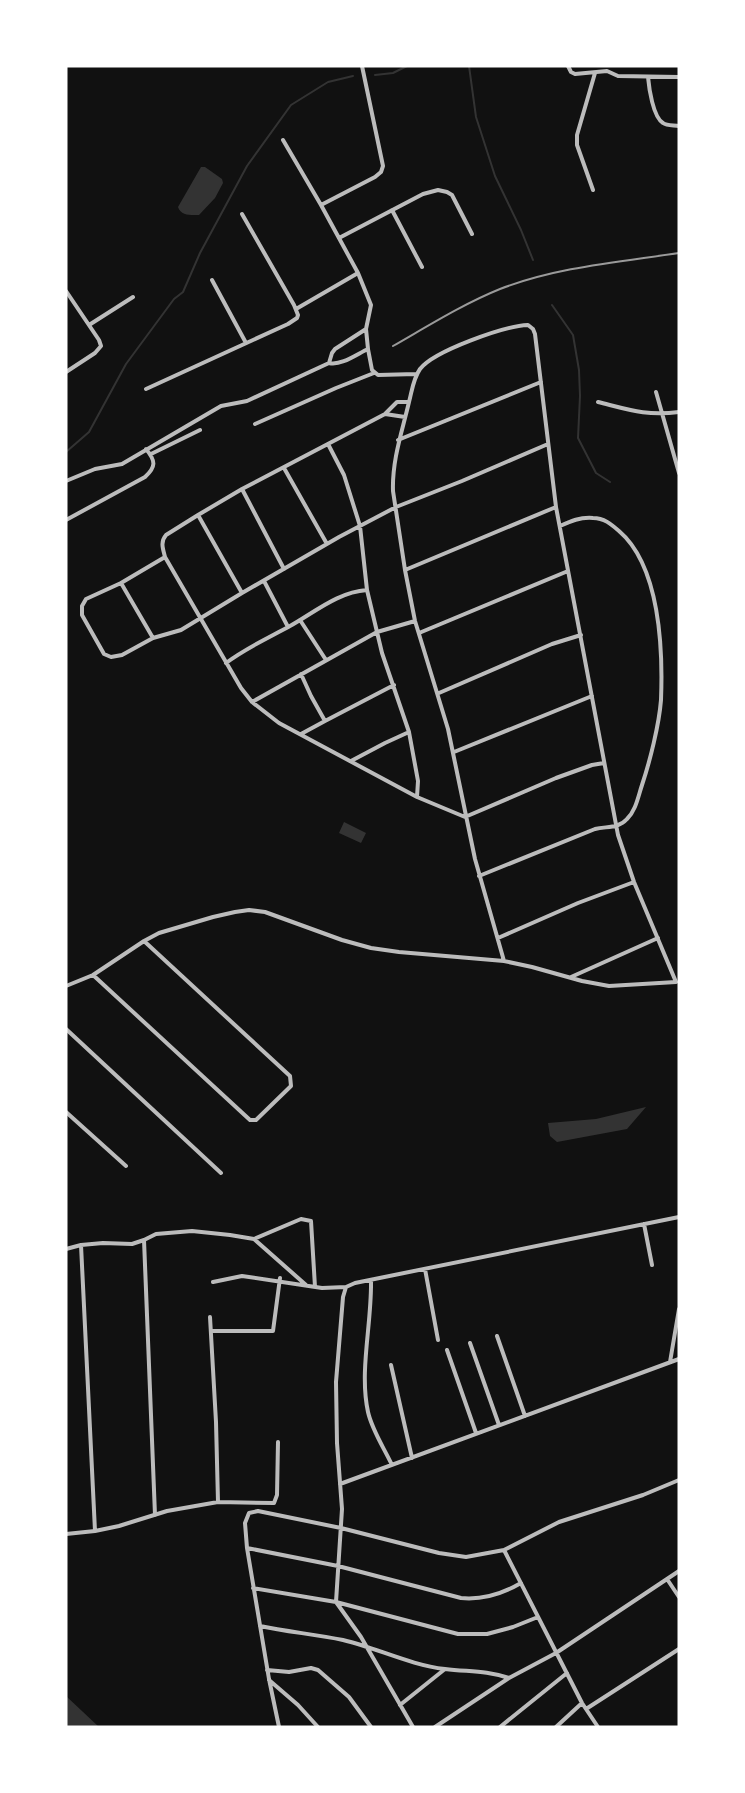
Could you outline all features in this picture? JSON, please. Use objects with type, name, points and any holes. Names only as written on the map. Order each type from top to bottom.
[{"type":"street","points":[[321,205],[375,177],[381,172],[383,166],[362,66]]},
{"type":"street","points":[[568,66],[571,72],[575,74],[607,71],[618,76],[679,77]]},
{"type":"street","points":[[607,71],[612,66]]},
{"type":"street","points":[[593,190],[578,149],[577,135],[595,73]]},
{"type":"street","points":[[648,77],[652,103],[659,119],[662,123],[679,126]]},
{"type":"street","points":[[283,140],[358,272],[371,305],[366,329],[370,362],[374,373]]},
{"type":"street","points":[[339,238],[429,192],[438,190],[447,192],[456,202],[472,234]]},
{"type":"street","points":[[392,210],[422,267]]},
{"type":"street","points":[[146,389],[296,320],[298,315],[296,309],[242,214]]},
{"type":"street","points":[[296,309],[358,272]]},
{"type":"street","points":[[212,280],[246,343]]},
{"type":"street","points":[[66,291],[100,343],[99,349],[95,353],[66,372]]},
{"type":"street","points":[[90,325],[133,297]]},
{"type":"street","points":[[66,986],[93,975],[144,940],[159,933],[178,926],[249,910],[265,912],[342,940],[371,948],[504,961],[609,986],[678,982],[634,882],[616,827],[556,507],[535,334],[531,327],[523,326],[498,332],[443,353],[426,363],[416,374],[410,402],[398,440],[392,475],[405,570],[416,621],[439,693],[454,752],[465,817],[479,876],[504,961]]},
{"type":"street","points":[[329,362],[335,349],[366,329]]},
{"type":"street","points":[[66,481],[95,469],[122,464],[221,406],[247,400],[329,362],[333,364],[341,362],[368,349]]},
{"type":"street","points":[[255,424],[374,373],[378,375],[416,374]]},
{"type":"street","points":[[398,440],[542,382]]},
{"type":"street","points":[[656,392],[677,459],[679,473]]},
{"type":"street","points":[[410,402],[397,402],[385,414],[242,489],[166,535],[162,545],[165,557],[226,664],[252,702],[279,723],[417,797],[465,817],[556,778],[592,765],[604,763]]},
{"type":"street","points":[[598,402],[643,414],[679,412]]},
{"type":"street","points":[[385,414],[405,417]]},
{"type":"street","points":[[151,454],[200,430]]},
{"type":"street","points":[[328,444],[344,475],[360,526],[367,590],[382,653],[409,732],[418,781],[417,797]]},
{"type":"street","points":[[165,557],[120,583],[86,599],[82,606],[82,615],[104,654],[111,657],[122,655],[153,638],[181,630],[327,544],[396,507],[548,444]]},
{"type":"street","points":[[66,520],[145,477],[152,470],[154,464],[151,454],[146,449]]},
{"type":"street","points":[[284,468],[327,544]]},
{"type":"street","points":[[242,489],[284,569]]},
{"type":"street","points":[[405,570],[556,507]]},
{"type":"street","points":[[198,515],[242,593]]},
{"type":"street","points":[[479,876],[596,829],[616,827],[626,821],[632,813],[649,764],[661,702],[660,636],[653,595],[640,557],[626,537],[607,521],[594,518],[578,519],[560,526]]},
{"type":"street","points":[[419,633],[568,571]]},
{"type":"street","points":[[264,581],[288,627]]},
{"type":"street","points":[[120,583],[153,638]]},
{"type":"street","points":[[226,664],[244,650],[288,627],[324,605],[357,590],[367,590]]},
{"type":"street","points":[[300,620],[326,660]]},
{"type":"street","points":[[252,702],[377,632],[416,621]]},
{"type":"street","points":[[439,693],[552,644],[581,635]]},
{"type":"street","points":[[301,674],[310,696],[325,720]]},
{"type":"street","points":[[301,734],[394,685]]},
{"type":"street","points":[[454,752],[592,696]]},
{"type":"street","points":[[351,761],[385,742],[409,732]]},
{"type":"street","points":[[498,938],[578,903],[634,882]]},
{"type":"street","points":[[571,977],[658,938]]},
{"type":"street","points":[[93,975],[252,1121],[256,1120],[291,1086],[292,1079],[144,940]]},
{"type":"street","points":[[66,1029],[221,1173]]},
{"type":"street","points":[[66,1112],[126,1166]]},
{"type":"street","points":[[213,1282],[242,1276],[280,1280],[315,1287],[346,1286],[679,1216]]},
{"type":"street","points":[[254,1239],[301,1219],[311,1221],[315,1287]]},
{"type":"street","points":[[644,1224],[652,1265]]},
{"type":"street","points":[[66,1248],[103,1243],[132,1244],[156,1234],[192,1231],[230,1235],[254,1239],[306,1285]]},
{"type":"street","points":[[144,1240],[155,1515]]},
{"type":"street","points":[[81,1245],[95,1531]]},
{"type":"street","points":[[425,1269],[438,1340]]},
{"type":"street","points":[[211,1331],[272,1332],[274,1329],[280,1280]]},
{"type":"street","points":[[371,1280],[366,1373],[368,1407],[370,1419],[392,1465]]},
{"type":"street","points":[[346,1286],[342,1305],[336,1382],[336,1434],[341,1528],[336,1602],[366,1646],[413,1727]]},
{"type":"street","points":[[670,1362],[679,1309]]},
{"type":"street","points":[[210,1316],[218,1502]]},
{"type":"street","points":[[497,1336],[525,1416]]},
{"type":"street","points":[[470,1343],[499,1425]]},
{"type":"street","points":[[447,1350],[476,1433]]},
{"type":"street","points":[[340,1484],[679,1359]]},
{"type":"street","points":[[391,1365],[412,1458]]},
{"type":"street","points":[[66,1534],[119,1526],[183,1508],[218,1502],[274,1503],[276,1500],[278,1442]]},
{"type":"street","points":[[251,1512],[341,1528],[455,1556],[477,1556],[504,1550],[559,1522],[643,1495],[679,1480]]},
{"type":"street","points":[[246,1502],[251,1512]]},
{"type":"street","points":[[251,1512],[245,1523],[247,1548],[267,1670],[279,1727]]},
{"type":"street","points":[[247,1548],[338,1566],[461,1598],[471,1599],[493,1595],[521,1584]]},
{"type":"street","points":[[504,1550],[582,1703],[598,1727]]},
{"type":"street","points":[[435,1727],[509,1678],[556,1653],[679,1571]]},
{"type":"street","points":[[666,1579],[679,1597]]},
{"type":"street","points":[[253,1588],[336,1602],[444,1632],[467,1635],[499,1631],[538,1617]]},
{"type":"street","points":[[260,1626],[341,1640],[366,1646],[396,1657],[445,1669],[479,1671],[509,1678]]},
{"type":"street","points":[[586,1709],[679,1649]]},
{"type":"street","points":[[267,1670],[289,1672],[311,1668],[318,1670],[349,1697],[371,1727]]},
{"type":"street","points":[[400,1704],[445,1669]]},
{"type":"street","points":[[500,1727],[531,1700],[567,1673]]},
{"type":"street","points":[[269,1679],[298,1705],[318,1727]]},
{"type":"street","points":[[556,1727],[582,1703]]},
{"type":"shaded area","points":[[201,167],[205,167],[222,179],[223,183],[215,198],[199,215],[189,215],[181,212],[178,207]]},
{"type":"shaded area","points":[[344,822],[366,833],[361,843],[339,833]]},
{"type":"shaded area","points":[[646,1107],[627,1129],[557,1142],[550,1136],[548,1123],[596,1119]]},
{"type":"shaded area","points":[[66,1696],[99,1727],[66,1727]]},
{"type":"waterway","points":[[375,75],[393,73],[407,66]]},
{"type":"waterway","points":[[469,66],[476,117],[495,176],[533,260]]},
{"type":"waterway","points":[[66,452],[89,432],[126,364],[174,299],[183,292],[200,253],[247,166],[291,105],[328,82],[353,76]]},
{"type":"waterway","points":[[552,305],[573,335],[579,370],[578,438],[596,473],[610,482]]},
{"type":"railway","points":[[393,346],[473,301],[500,289],[566,270],[679,253]]}]
